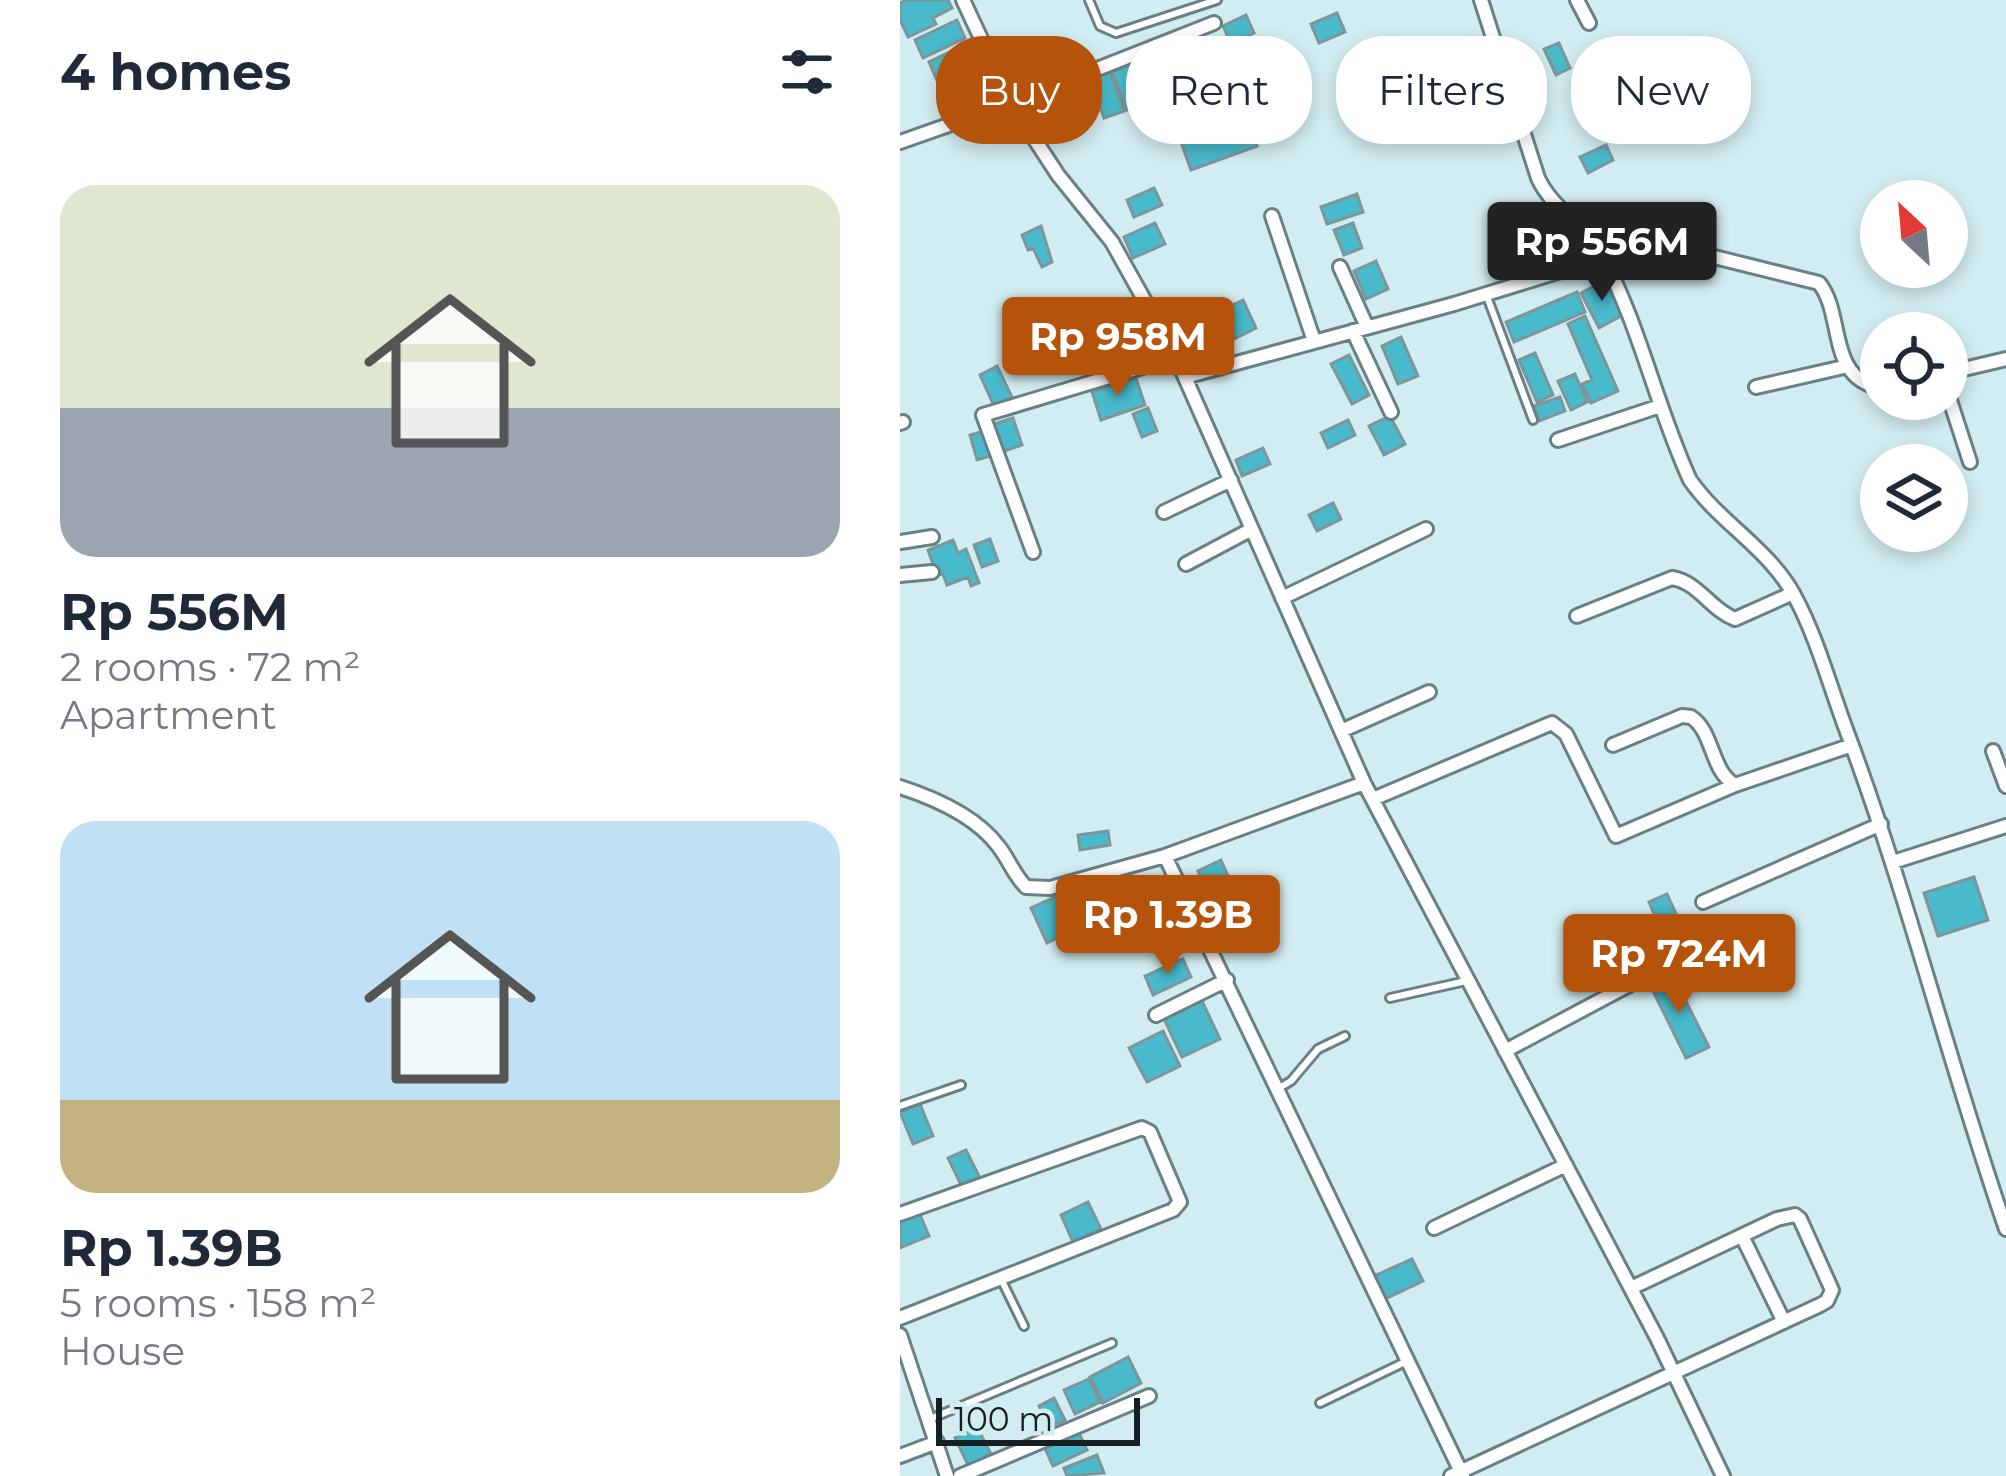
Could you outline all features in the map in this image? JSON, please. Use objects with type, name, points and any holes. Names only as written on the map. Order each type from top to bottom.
[{"type":"street","points":[[963,0],[980,36]]},
{"type":"street","points":[[1481,0],[1543,189],[1580,225],[1604,258],[1684,467],[1703,499],[1778,572],[1793,593],[1894,862],[1962,1103],[2006,1228]]},
{"type":"street","points":[[1577,0],[1589,23]]},
{"type":"street","points":[[1102,68],[1214,23]]},
{"type":"street","points":[[900,142],[936,130]]},
{"type":"street","points":[[1037,144],[1112,242],[1176,357],[1364,783],[1631,1288],[1723,1476]]},
{"type":"street","points":[[1272,216],[1315,341]]},
{"type":"street","points":[[1185,376],[1486,295],[1604,258],[1682,249],[1810,278],[1828,296],[1837,344],[1860,379]]},
{"type":"street","points":[[1340,267],[1391,412]]},
{"type":"street","points":[[1033,552],[983,415],[1176,357]]},
{"type":"street","points":[[1968,369],[2006,359]]},
{"type":"street","points":[[1756,387],[1848,366]]},
{"type":"street","points":[[1558,440],[1660,406]]},
{"type":"street","points":[[1956,420],[1970,462]]},
{"type":"street","points":[[1165,512],[1231,480]]},
{"type":"street","points":[[1282,598],[1426,529]]},
{"type":"street","points":[[1186,564],[1252,530]]},
{"type":"street","points":[[900,542],[932,537]]},
{"type":"street","points":[[900,575],[932,572]]},
{"type":"street","points":[[1577,616],[1672,578],[1685,580],[1735,619],[1793,593]]},
{"type":"street","points":[[1341,731],[1429,692]]},
{"type":"street","points":[[1613,745],[1691,716],[1702,727],[1726,779],[1735,785]]},
{"type":"street","points":[[1372,799],[1552,723],[1566,734],[1616,836],[1735,785],[1852,745]]},
{"type":"street","points":[[1993,751],[2006,786]]},
{"type":"street","points":[[900,787],[946,806],[978,827],[1001,849],[1026,887],[1051,888],[1165,856],[1364,783]]},
{"type":"street","points":[[1703,902],[1881,824]]},
{"type":"street","points":[[1894,862],[2006,826]]},
{"type":"street","points":[[1165,856],[1279,1088],[1458,1474],[1827,1301],[1832,1290],[1800,1219],[1788,1216],[1631,1288]]},
{"type":"street","points":[[1156,1015],[1226,980]]},
{"type":"street","points":[[1505,1051],[1629,985]]},
{"type":"street","points":[[900,1214],[1142,1127],[1148,1129],[1177,1194],[1177,1208],[900,1318]]},
{"type":"street","points":[[1434,1228],[1566,1165]]},
{"type":"street","points":[[1742,1235],[1784,1322]]},
{"type":"street","points":[[900,1335],[946,1476]]},
{"type":"street","points":[[959,1476],[1149,1396]]},
{"type":"street","points":[[900,1456],[937,1442]]},
{"type":"lane","points":[[1089,0],[1100,26],[1116,33],[1217,0]]},
{"type":"lane","points":[[1486,295],[1533,420]]},
{"type":"lane","points":[[1390,998],[1466,981]]},
{"type":"lane","points":[[1279,1088],[1318,1049],[1345,1036]]},
{"type":"lane","points":[[900,1106],[961,1085]]},
{"type":"lane","points":[[1001,1279],[1024,1326]]},
{"type":"lane","points":[[930,1419],[1112,1343]]},
{"type":"lane","points":[[1320,1402],[1407,1360]]},
{"type":"building","points":[[948,0],[952,8],[933,18],[936,24],[908,37],[900,20],[900,3]]},
{"type":"building","points":[[1337,13],[1345,32],[1319,43],[1311,24]]},
{"type":"building","points":[[1246,15],[1254,33],[1227,36],[1223,26]]},
{"type":"building","points":[[957,20],[964,36],[936,36],[936,52],[923,58],[915,40]]},
{"type":"building","points":[[1559,43],[1570,68],[1556,75],[1547,48]]},
{"type":"building","points":[[1126,67],[1126,107],[1112,72]]},
{"type":"building","points":[[1110,72],[1124,111],[1104,118],[1102,112],[1102,75]]},
{"type":"building","points":[[1182,144],[1256,144],[1257,146],[1191,170]]},
{"type":"building","points":[[1606,145],[1613,160],[1588,173],[1580,157]]},
{"type":"building","points":[[1154,188],[1162,205],[1134,217],[1127,200]]},
{"type":"building","points":[[1357,194],[1363,212],[1327,224],[1321,207]]},
{"type":"building","points":[[1530,221],[1544,259],[1527,265],[1513,227]]},
{"type":"building","points":[[1155,223],[1165,244],[1133,258],[1124,237]]},
{"type":"building","points":[[1353,223],[1362,248],[1344,255],[1334,230]]},
{"type":"building","points":[[1041,226],[1052,262],[1042,267],[1022,235]]},
{"type":"building","points":[[1574,235],[1580,253],[1551,264],[1544,247]]},
{"type":"building","points":[[1376,261],[1388,289],[1366,299],[1354,271]]},
{"type":"building","points":[[1605,280],[1623,315],[1599,328],[1581,293]]},
{"type":"building","points":[[1577,292],[1585,312],[1514,342],[1506,322]]},
{"type":"building","points":[[1243,300],[1256,328],[1230,341],[1216,313]]},
{"type":"building","points":[[1585,316],[1618,391],[1591,403],[1582,384],[1592,380],[1568,324]]},
{"type":"building","points":[[1401,337],[1418,376],[1398,384],[1382,346]]},
{"type":"building","points":[[1535,353],[1553,395],[1537,402],[1519,360]]},
{"type":"building","points":[[1349,355],[1369,395],[1352,404],[1331,364]]},
{"type":"building","points":[[997,366],[1012,397],[994,406],[980,375]]},
{"type":"building","points":[[1575,374],[1587,402],[1571,410],[1558,381]]},
{"type":"building","points":[[1136,378],[1145,405],[1101,420],[1092,392]]},
{"type":"building","points":[[1560,397],[1565,411],[1539,421],[1534,406]]},
{"type":"building","points":[[1148,408],[1157,431],[1142,437],[1133,414]]},
{"type":"building","points":[[1390,416],[1405,444],[1384,455],[1369,426]]},
{"type":"building","points":[[1013,418],[1022,445],[1001,452],[991,425]]},
{"type":"building","points":[[1348,420],[1355,435],[1328,448],[1321,433]]},
{"type":"building","points":[[987,430],[994,455],[977,460],[970,435]]},
{"type":"building","points":[[1263,448],[1270,464],[1242,476],[1236,460]]},
{"type":"building","points":[[1333,503],[1341,519],[1317,531],[1309,515]]},
{"type":"building","points":[[990,539],[998,561],[982,567],[974,545]]},
{"type":"building","points":[[953,540],[958,553],[966,549],[979,583],[971,586],[968,577],[947,585],[943,574],[937,575],[928,550]]},
{"type":"building","points":[[1108,831],[1110,845],[1080,850],[1078,835]]},
{"type":"building","points":[[1221,860],[1233,887],[1211,897],[1198,871]]},
{"type":"building","points":[[1974,877],[1988,920],[1938,936],[1924,893]]},
{"type":"building","points":[[1068,891],[1084,925],[1047,943],[1031,908]]},
{"type":"building","points":[[1667,894],[1677,916],[1658,924],[1649,902]]},
{"type":"building","points":[[1183,959],[1191,977],[1153,995],[1145,976]]},
{"type":"building","points":[[1672,974],[1709,1047],[1686,1058],[1650,985]]},
{"type":"building","points":[[1202,1001],[1220,1039],[1182,1057],[1164,1019]]},
{"type":"building","points":[[1163,1031],[1180,1066],[1147,1082],[1129,1048]]},
{"type":"building","points":[[920,1104],[933,1136],[913,1144],[900,1112]]},
{"type":"building","points":[[966,1150],[981,1180],[963,1189],[948,1158]]},
{"type":"building","points":[[1088,1202],[1101,1229],[1073,1242],[1061,1215]]},
{"type":"building","points":[[918,1210],[929,1236],[900,1248],[900,1218]]},
{"type":"building","points":[[1412,1259],[1423,1281],[1385,1299],[1374,1276]]},
{"type":"building","points":[[1128,1357],[1141,1383],[1103,1403],[1090,1377]]},
{"type":"building","points":[[1089,1379],[1100,1402],[1075,1414],[1064,1390]]},
{"type":"building","points":[[1054,1398],[1065,1420],[1049,1427],[1039,1406]]},
{"type":"building","points":[[977,1427],[992,1456],[969,1467],[955,1438]]},
{"type":"building","points":[[1078,1431],[1087,1450],[1053,1466],[1044,1446]]},
{"type":"building","points":[[1097,1455],[1104,1473],[1067,1476],[1064,1468]]}]
